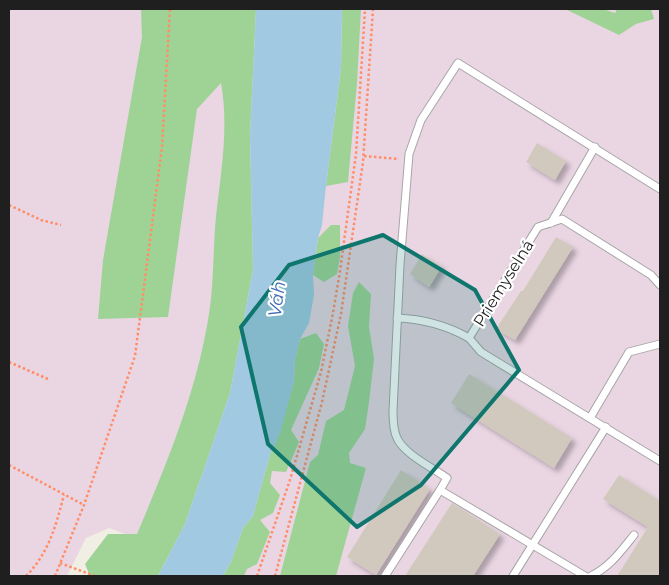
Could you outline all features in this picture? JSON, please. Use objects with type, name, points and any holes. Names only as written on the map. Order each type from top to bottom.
[{"type":"lane","points":[[385,576],[447,478],[404,447],[397,439],[394,432],[393,411],[397,318],[408,160],[421,120],[458,63],[660,189]]},
{"type":"lane","points":[[551,223],[595,147]]},
{"type":"lane","points":[[551,223],[562,219],[651,275],[660,286]]},
{"type":"lane","name":"Priemyselná","points":[[551,223],[538,227],[469,338],[481,352],[606,427],[660,462]]},
{"type":"lane","points":[[397,318],[427,321],[449,328],[469,338]]},
{"type":"lane","points":[[590,418],[629,352],[660,344]]},
{"type":"lane","points":[[513,576],[606,427]]},
{"type":"lane","points":[[440,490],[585,576]]},
{"type":"lane","points":[[591,576],[602,571],[614,561],[634,535]]},
{"type":"path","points":[[55,576],[84,505],[135,356],[162,147],[170,9]]},
{"type":"path","points":[[256,576],[290,480],[320,372],[333,313],[356,154],[365,9]]},
{"type":"path","points":[[275,576],[331,363],[352,244],[364,156],[373,9]]},
{"type":"path","points":[[364,156],[408,160]]},
{"type":"path","points":[[9,205],[41,220],[61,225]]},
{"type":"path","points":[[9,362],[48,379]]},
{"type":"path","points":[[9,465],[84,505]]},
{"type":"path","points":[[26,576],[36,567],[46,551],[64,494]]},
{"type":"path","points":[[60,563],[95,576]]},
{"type":"highlighted area","points":[[383,235],[475,290],[519,370],[421,485],[357,527],[268,444],[241,327],[289,265]]},
{"type":"shaded area","points":[[9,9],[660,9],[660,576],[238,576],[109,528],[86,538],[67,576],[9,576]]},
{"type":"green space","points":[[141,9],[256,9],[250,136],[253,270],[230,393],[185,524],[158,576],[90,576],[85,564],[108,534],[137,534],[170,453],[189,399],[204,343],[212,290],[216,216],[224,133],[221,83],[197,109],[168,317],[98,319],[103,260],[142,37]]},
{"type":"green space","points":[[342,9],[361,9],[357,84],[348,182],[326,186],[341,68]]},
{"type":"green space","points":[[565,9],[603,9],[615,13],[617,9],[651,9],[654,19],[636,24],[619,35]]},
{"type":"green space","points":[[331,225],[340,225],[340,257],[337,274],[324,282],[313,275],[318,238]]},
{"type":"green space","points":[[359,282],[371,294],[369,327],[374,359],[365,429],[349,453],[350,463],[366,468],[336,576],[280,576],[310,462],[318,455],[326,421],[344,410],[355,366],[348,326],[353,293]]},
{"type":"green space","points":[[316,333],[324,344],[319,368],[291,430],[299,442],[286,472],[272,471],[270,483],[280,495],[273,513],[260,520],[270,532],[257,564],[247,569],[244,576],[223,576],[231,562],[243,528],[253,516],[271,451],[294,382],[295,360],[300,339]]},
{"type":"water","name":"Váh","points":[[256,9],[342,9],[341,68],[322,225],[318,238],[313,275],[314,295],[309,323],[300,339],[295,360],[294,382],[281,430],[273,451],[271,451],[253,516],[243,528],[231,562],[223,576],[158,576],[185,524],[230,393],[253,270],[250,136]]},
{"type":"building","points":[[537,143],[566,161],[555,180],[526,162]]},
{"type":"building","points":[[556,237],[573,247],[515,340],[496,329],[521,291],[523,291]]},
{"type":"building","points":[[422,254],[442,266],[429,287],[410,274]]},
{"type":"building","points":[[469,374],[572,438],[554,468],[451,403]]},
{"type":"building","points":[[401,470],[430,489],[376,575],[347,557]]},
{"type":"building","points":[[619,475],[660,501],[660,576],[617,576],[648,527],[603,499]]},
{"type":"building","points":[[452,503],[500,534],[473,576],[405,576]]}]
